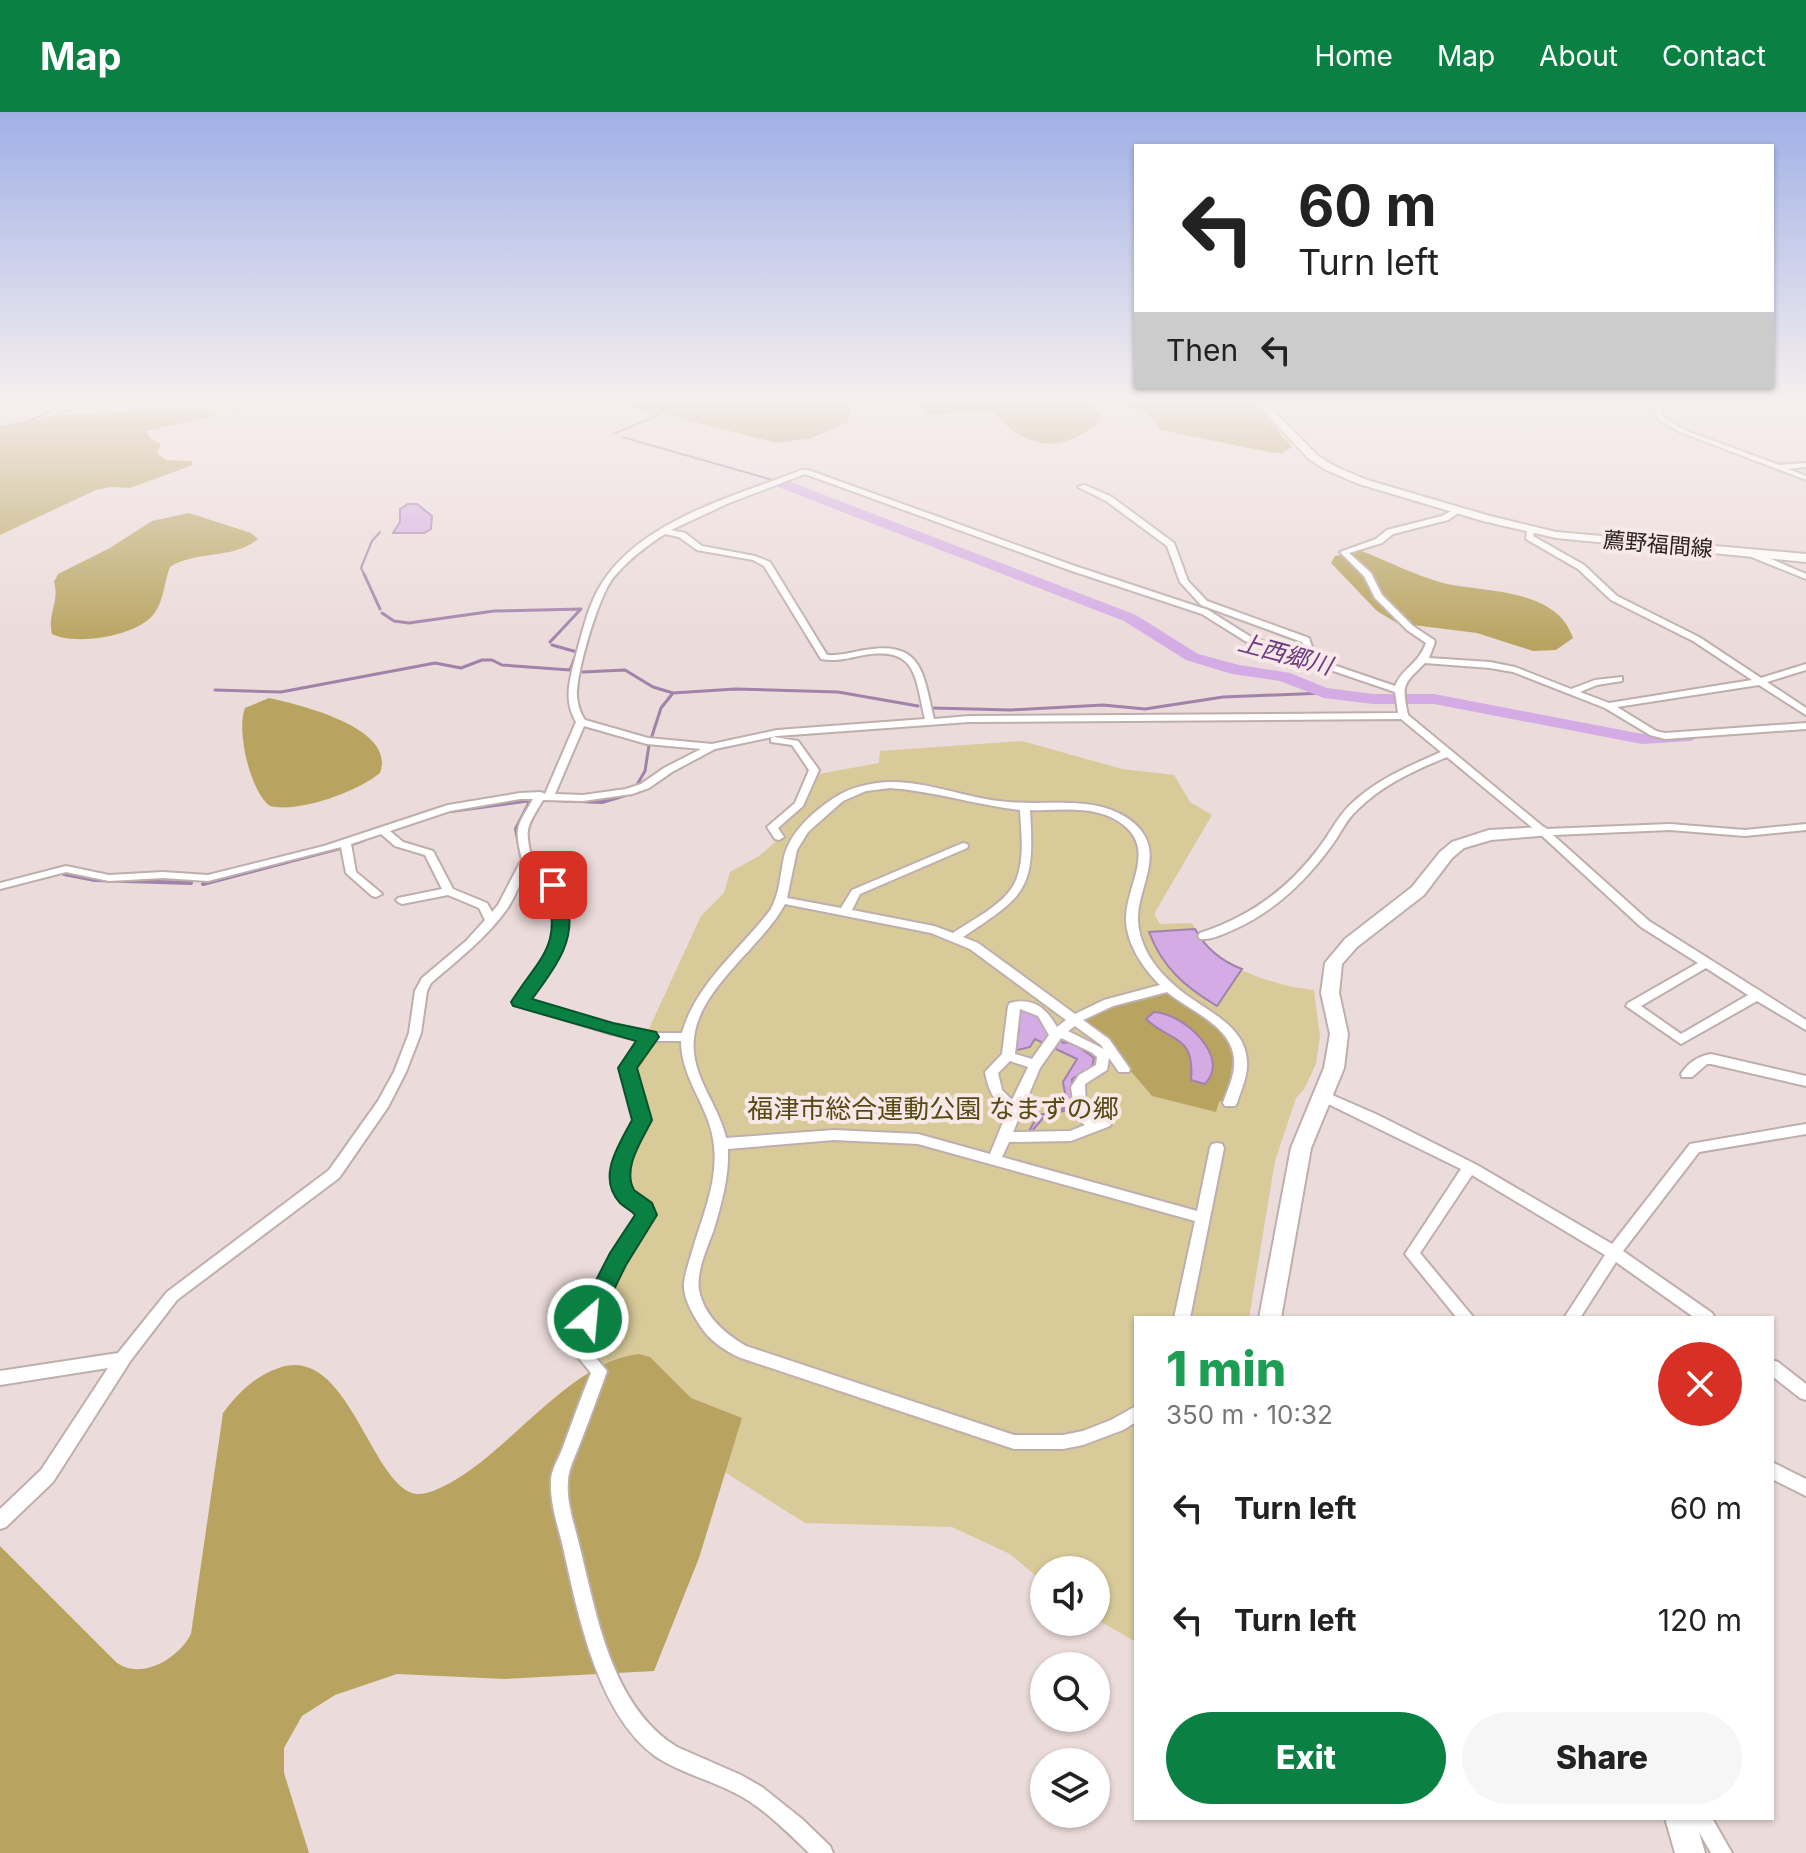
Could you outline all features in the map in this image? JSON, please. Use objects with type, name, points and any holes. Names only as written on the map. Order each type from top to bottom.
[{"type":"main road","name":"薦野福間線","points":[[1364,482],[1531,531],[1806,558]]},
{"type":"main road","points":[[1270,1316],[1293,1179],[1301,1148],[1323,1096],[1337,1051],[1339,1034],[1330,978],[1341,952],[1418,891],[1446,855],[1458,845],[1489,835],[1544,832]]},
{"type":"main road","points":[[1681,1820],[1690,1853]]},
{"type":"street","points":[[712,747],[647,741],[581,722],[574,708],[574,677],[593,607],[617,569],[664,531],[780,482]]},
{"type":"street","points":[[834,482],[1205,612],[1248,639],[1398,695]]},
{"type":"street","points":[[1082,487],[1109,499],[1171,545],[1184,582],[1204,603],[1306,640],[1308,647],[1302,658]]},
{"type":"street","points":[[1425,660],[1431,642],[1410,628],[1378,596],[1368,575],[1344,552],[1379,541],[1390,532],[1445,518],[1457,510]]},
{"type":"street","points":[[664,531],[682,535],[700,548],[755,558],[767,564],[824,657],[835,659],[885,649],[905,654],[914,663],[930,720]]},
{"type":"street","points":[[1531,531],[1529,537],[1581,567],[1614,598],[1681,630],[1806,712]]},
{"type":"street","points":[[1744,551],[1806,577]]},
{"type":"street","points":[[1806,726],[1665,736],[1653,733],[1608,706],[1573,691],[1490,665],[1425,660],[1409,670],[1398,695],[1403,716],[1544,832],[1645,924],[1806,1026]]},
{"type":"street","points":[[1608,706],[1759,682],[1806,667]]},
{"type":"street","points":[[1573,691],[1619,679]]},
{"type":"street","points":[[0,886],[66,869],[109,878],[163,875],[208,878],[345,842],[448,808],[546,795],[583,798],[633,790],[712,747],[777,733],[930,720],[1403,716]]},
{"type":"street","points":[[0,1521],[47,1476],[150,1320],[172,1296],[334,1174],[383,1104],[400,1072],[415,1033],[421,991],[426,981],[492,921],[523,871],[528,853],[521,835],[523,825],[546,795],[581,722]]},
{"type":"street","points":[[693,757],[756,742],[779,739],[795,743],[814,770],[799,804],[772,827],[779,837]]},
{"type":"street","points":[[1204,936],[1256,916],[1294,881],[1333,836],[1346,815],[1397,776],[1448,753]]},
{"type":"street","points":[[1134,1414],[1117,1425],[1083,1438],[1063,1442],[1014,1442],[741,1351],[720,1339],[704,1322],[694,1302],[691,1286],[717,1191],[721,1144],[714,1118],[690,1072],[686,1055],[687,1037],[700,1007],[782,900],[788,860],[797,838],[827,806],[848,792],[879,784],[906,784],[1025,807],[1094,808],[1114,815],[1137,830],[1145,855],[1132,910],[1134,935],[1147,963],[1169,987],[1215,1018],[1235,1040],[1241,1060],[1230,1103]]},
{"type":"street","points":[[955,937],[1005,902],[1022,884],[1029,860],[1025,807]]},
{"type":"street","points":[[1544,832],[1670,827],[1745,833],[1806,827]]},
{"type":"street","points":[[383,830],[399,844],[429,853],[449,891]]},
{"type":"street","points":[[345,842],[351,873],[376,894]]},
{"type":"street","points":[[845,912],[856,892],[963,846]]},
{"type":"street","points":[[523,871],[540,877],[556,889],[562,932],[548,964],[520,1002],[612,1030],[649,1037],[687,1037]]},
{"type":"street","points":[[402,900],[449,891],[483,906],[492,921]]},
{"type":"street","points":[[782,900],[955,937],[974,946],[1105,1042],[1124,1069]]},
{"type":"street","points":[[1706,963],[1632,1006],[1681,1040],[1758,995]]},
{"type":"street","points":[[995,1158],[1036,1065],[1057,1034],[1074,1020],[1107,1004],[1169,987]]},
{"type":"street","points":[[1005,1137],[1071,1136],[1101,1124],[1079,1115],[1082,1109],[1078,1086],[1080,1081],[1102,1067],[1103,1056],[1095,1049],[1057,1034],[1043,1013],[1022,1004],[1014,1006],[1008,1056],[994,1067],[991,1076],[1002,1102],[1018,1108]]},
{"type":"street","points":[[1788,1014],[1806,1013]]},
{"type":"street","points":[[649,1037],[628,1068],[642,1120],[620,1171],[620,1185],[627,1196],[644,1209],[646,1215],[618,1259],[577,1346],[599,1371],[559,1479],[561,1505],[604,1664],[622,1705],[661,1748],[746,1788],[795,1825],[823,1853]]},
{"type":"street","points":[[1008,1056],[1036,1065]]},
{"type":"street","points":[[1687,1074],[1703,1060],[1711,1059],[1806,1081]]},
{"type":"street","points":[[1323,1096],[1507,1189],[1615,1254],[1704,1316]]},
{"type":"street","points":[[1579,1315],[1615,1254],[1695,1148],[1806,1129]]},
{"type":"street","points":[[721,1144],[834,1135],[918,1139],[1203,1218]]},
{"type":"street","points":[[1182,1316],[1217,1148]]},
{"type":"street","points":[[1464,1316],[1412,1254],[1469,1169]]},
{"type":"street","points":[[0,1378],[123,1359]]},
{"type":"street","points":[[1774,1369],[1806,1393]]},
{"type":"street","points":[[1774,1471],[1806,1488]]},
{"type":"street","points":[[1702,1820],[1722,1853]]},
{"type":"green space","name":"福津市総合運動公園 なまずの郷","points":[[1022,741],[1122,769],[1174,775],[1190,802],[1212,815],[1154,914],[1160,924],[1192,923],[1204,945],[1226,962],[1271,981],[1314,990],[1320,1036],[1316,1063],[1305,1088],[1296,1098],[1275,1161],[1249,1316],[1134,1316],[1134,1641],[1110,1627],[1110,1556],[1030,1556],[1030,1571],[1010,1554],[952,1527],[805,1523],[715,1466],[590,1372],[569,1352],[601,1282],[641,1216],[615,1188],[618,1160],[638,1118],[621,1074],[624,1063],[647,1033],[701,916],[724,893],[730,872],[759,856],[782,836],[777,828],[801,807],[819,774],[879,763],[880,751]]},
{"type":"shaded area","points":[[0,482],[146,482],[130,488],[96,490],[0,535]]},
{"type":"shaded area","points":[[408,504],[417,504],[432,516],[431,529],[424,533],[393,533],[400,522],[400,509]]},
{"type":"shaded area","points":[[189,513],[251,533],[258,539],[238,550],[192,558],[170,567],[157,610],[133,629],[90,639],[52,634],[56,595],[54,582],[58,574],[110,548],[152,521]]},
{"type":"shaded area","points":[[1362,551],[1443,583],[1498,591],[1535,601],[1551,609],[1564,621],[1573,638],[1556,650],[1533,651],[1477,633],[1397,623],[1377,611],[1331,563],[1335,556]]},
{"type":"shaded area","points":[[269,698],[323,713],[361,731],[374,743],[381,757],[380,773],[357,787],[311,804],[270,806],[256,788],[242,731],[245,708]]},
{"type":"shaded area","points":[[1195,929],[1215,954],[1242,969],[1217,1006],[1176,975],[1161,956],[1149,932]]},
{"type":"shaded area","points":[[1167,992],[1213,1024],[1230,1044],[1230,1076],[1224,1100],[1219,1102],[1216,1112],[1152,1096],[1129,1069],[1113,1043],[1084,1019],[1115,1004]]},
{"type":"shaded area","points":[[1020,1008],[1040,1015],[1063,1043],[1072,1042],[1094,1058],[1092,1067],[1072,1079],[1072,1108],[1043,1118],[1032,1131],[1030,1129],[1036,1119],[1027,1113],[1053,1113],[1067,1105],[1063,1082],[1077,1059],[1035,1039],[1030,1047],[1018,1050],[1014,1046],[1019,1031],[1016,1015]]},
{"type":"shaded area","points":[[1154,1012],[1165,1014],[1190,1028],[1208,1049],[1212,1073],[1205,1084],[1191,1080],[1189,1054],[1185,1047],[1146,1019]]},
{"type":"shaded area","points":[[639,1354],[650,1357],[691,1398],[742,1418],[699,1558],[654,1671],[505,1679],[397,1674],[335,1695],[302,1716],[284,1748],[284,1773],[309,1853],[0,1853],[0,1546],[117,1663],[127,1668],[148,1668],[168,1659],[191,1634],[223,1413],[255,1380],[279,1368],[303,1366],[323,1376],[341,1395],[385,1468],[400,1486],[420,1494],[442,1487],[473,1468],[542,1408],[590,1372],[614,1360]]},
{"type":"waterway","name":"上西郷川","points":[[783,484],[1130,618],[1192,657],[1238,670],[1284,677],[1324,693],[1373,699],[1434,699],[1642,739],[1691,736]]},
{"type":"waterway","points":[[364,574],[361,568],[372,541],[380,532]]},
{"type":"waterway","points":[[364,574],[380,609]]},
{"type":"waterway","points":[[382,613],[394,621],[409,623],[494,611],[581,609],[550,642]]},
{"type":"waterway","points":[[215,690],[281,692],[435,663],[461,668],[482,660],[492,660],[502,665],[570,670],[577,652],[552,645]]},
{"type":"waterway","points":[[583,672],[625,670],[653,687],[673,693]]},
{"type":"waterway","points":[[673,693],[735,689],[838,692],[918,706]]},
{"type":"waterway","points":[[651,739],[661,708],[673,693]]},
{"type":"waterway","points":[[933,708],[1011,710],[1103,705],[1145,709],[1223,697],[1324,693]]},
{"type":"waterway","points":[[631,795],[645,771],[649,745]]},
{"type":"waterway","points":[[554,800],[602,802],[632,793]]},
{"type":"waterway","points":[[451,811],[531,800],[516,829],[521,856]]},
{"type":"waterway","points":[[352,844],[363,840]]},
{"type":"waterway","points":[[203,884],[340,848]]},
{"type":"waterway","points":[[64,874],[95,880],[191,883]]},
{"type":"route","points":[[553,885],[561,909],[561,936],[548,964],[520,1002],[612,1030],[649,1037],[628,1068],[628,1078],[638,1098],[642,1120],[620,1171],[620,1185],[627,1196],[644,1209],[646,1215],[618,1259],[588,1319]]}]
